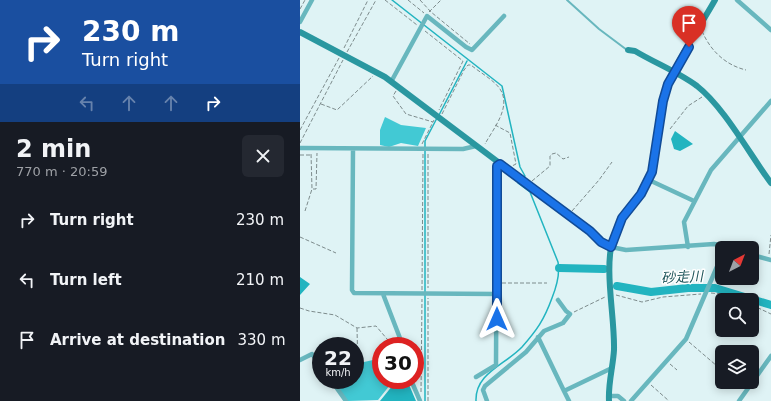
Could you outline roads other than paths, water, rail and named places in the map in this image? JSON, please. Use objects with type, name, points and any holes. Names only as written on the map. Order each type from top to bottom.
[{"type":"street","points":[[300,22],[312,0]]},
{"type":"street","points":[[624,401],[618,396],[609,399],[614,324],[610,269],[611,247],[622,218],[649,180],[656,158],[663,101],[674,73],[715,0]]},
{"type":"street","points":[[737,0],[771,30]]},
{"type":"street","points":[[391,82],[427,16],[466,48],[472,50],[504,16]]},
{"type":"street","points":[[300,32],[375,71],[391,82],[590,231],[601,242],[611,247],[626,250],[715,244]]},
{"type":"street","points":[[628,50],[635,51],[691,82],[706,93],[718,107],[771,183]]},
{"type":"street","points":[[688,247],[684,222],[710,170],[771,101]]},
{"type":"street","points":[[300,148],[478,148]]},
{"type":"street","points":[[353,149],[352,290],[356,294],[497,294]]},
{"type":"street","points":[[476,377],[497,366],[497,166],[500,164]]},
{"type":"street","points":[[649,180],[694,201]]},
{"type":"street","points":[[759,257],[771,260]]},
{"type":"street","points":[[632,401],[686,339],[715,272]]},
{"type":"street","points":[[383,294],[400,337]]},
{"type":"street","points":[[487,401],[483,388],[526,352],[544,331],[563,323],[570,314],[558,300]]},
{"type":"street","points":[[538,337],[570,401]]},
{"type":"street","points":[[300,360],[312,354]]},
{"type":"street","points":[[739,401],[771,356]]},
{"type":"street","points":[[564,391],[612,368]]},
{"type":"street","points":[[337,389],[346,401]]},
{"type":"street","points":[[415,389],[419,400]]},
{"type":"lane","points":[[566,0],[599,29],[628,50]]},
{"type":"waterway","points":[[392,0],[502,86],[520,167],[525,176],[523,177]]},
{"type":"waterway","points":[[439,115],[467,61]]},
{"type":"waterway","points":[[425,401],[425,141],[437,118]]},
{"type":"waterway","points":[[476,401],[480,383],[492,370],[522,347],[536,330],[549,306],[557,280],[558,262],[530,192],[518,183],[519,181]]},
{"type":"waterway","name":"砂走川","points":[[559,268],[604,269]]},
{"type":"waterway","name":"砂走川","points":[[617,286],[651,292],[688,288],[715,288],[771,305]]}]
